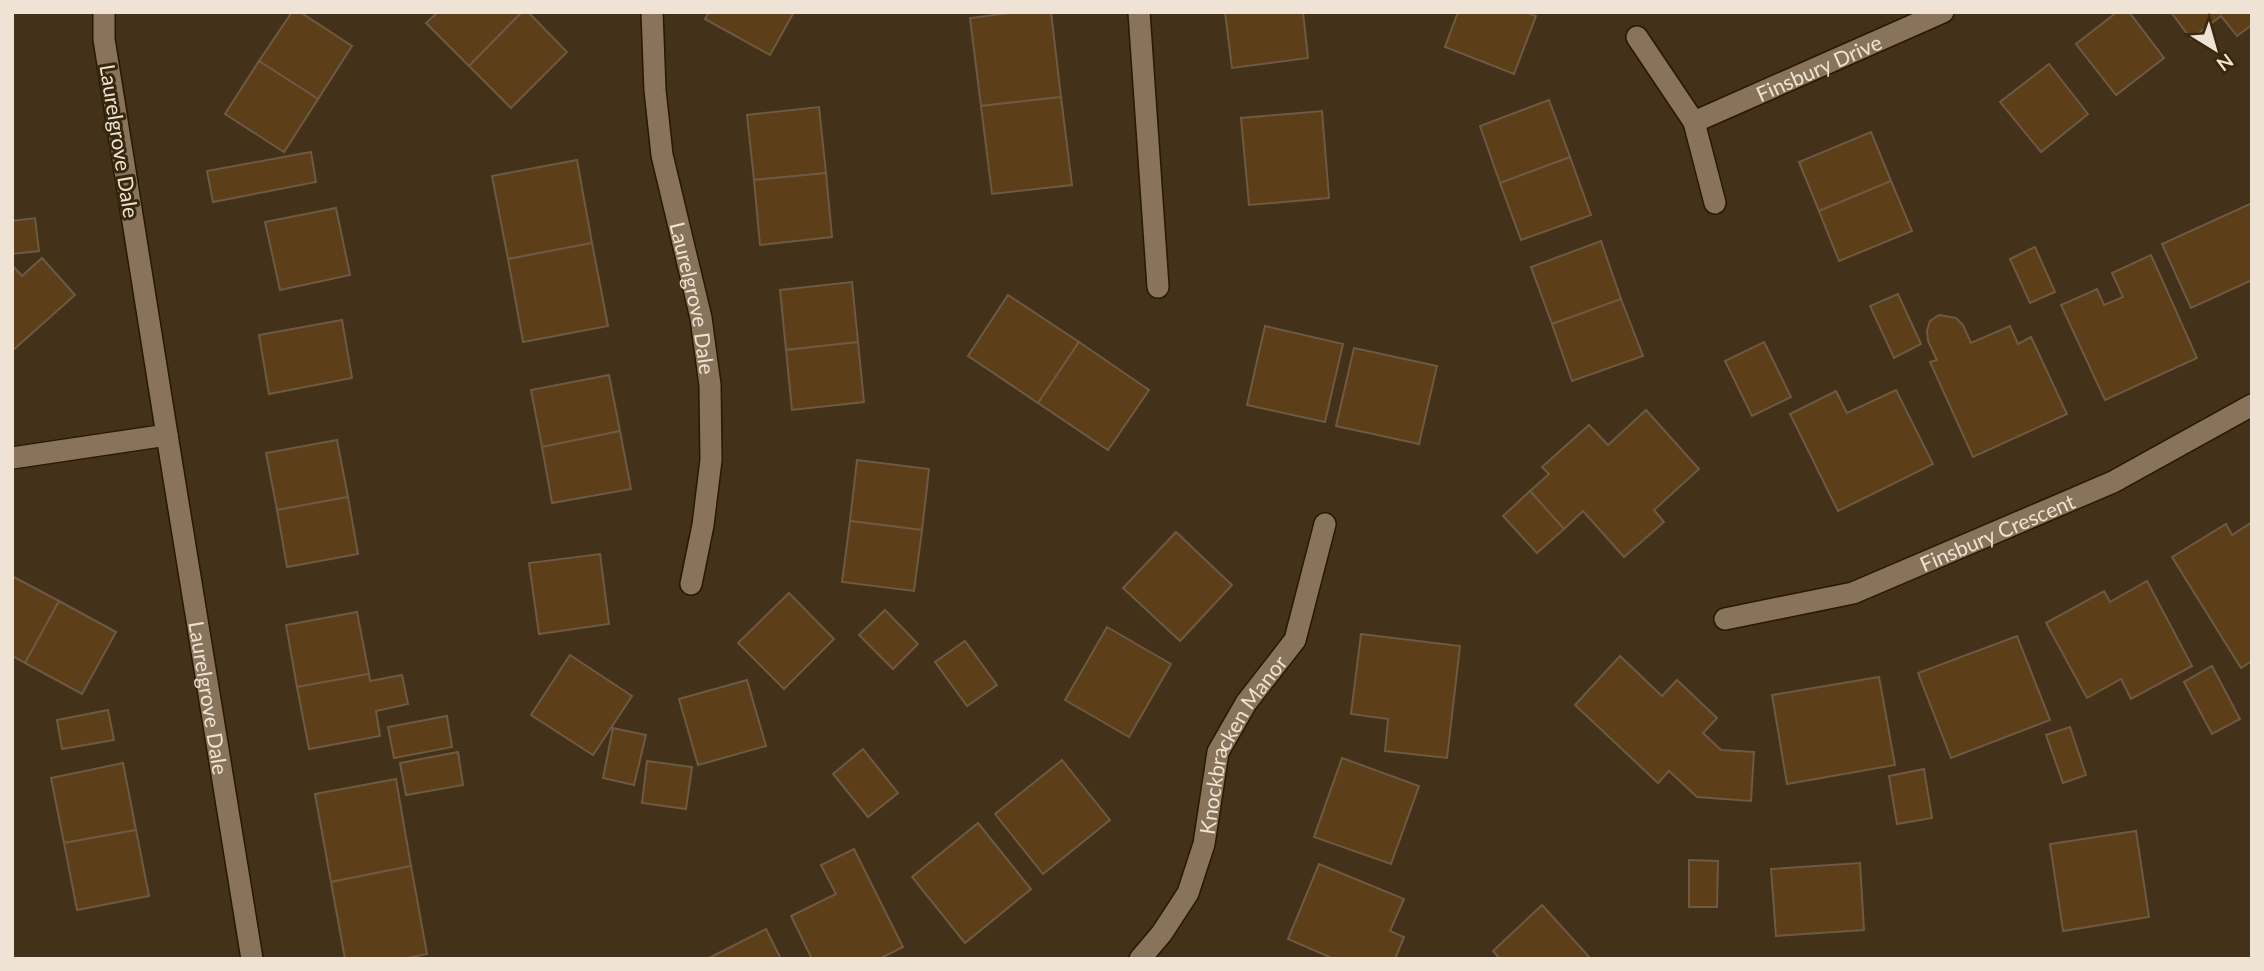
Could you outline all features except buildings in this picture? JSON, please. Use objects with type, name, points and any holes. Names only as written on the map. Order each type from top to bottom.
[{"type":"street","name":"Laurelgrove Dale","points":[[104,12],[104,38],[252,959]]},
{"type":"street","name":"Laurelgrove Dale","points":[[653,12],[655,90],[662,155],[701,318],[710,385],[710,460],[703,525],[691,584]]},
{"type":"street","points":[[1139,12],[1158,287]]},
{"type":"street","name":"Finsbury Drive","points":[[1694,122],[1943,12]]},
{"type":"street","points":[[1637,37],[1694,122],[1715,203]]},
{"type":"street","name":"Finsbury Crescent","points":[[1725,619],[1853,593],[2113,482],[2252,405]]},
{"type":"street","points":[[12,458],[167,435]]},
{"type":"street","name":"Knockbracken Manor","points":[[1140,959],[1162,933],[1188,893],[1204,844],[1219,752],[1246,703],[1295,640],[1325,524]]}]
